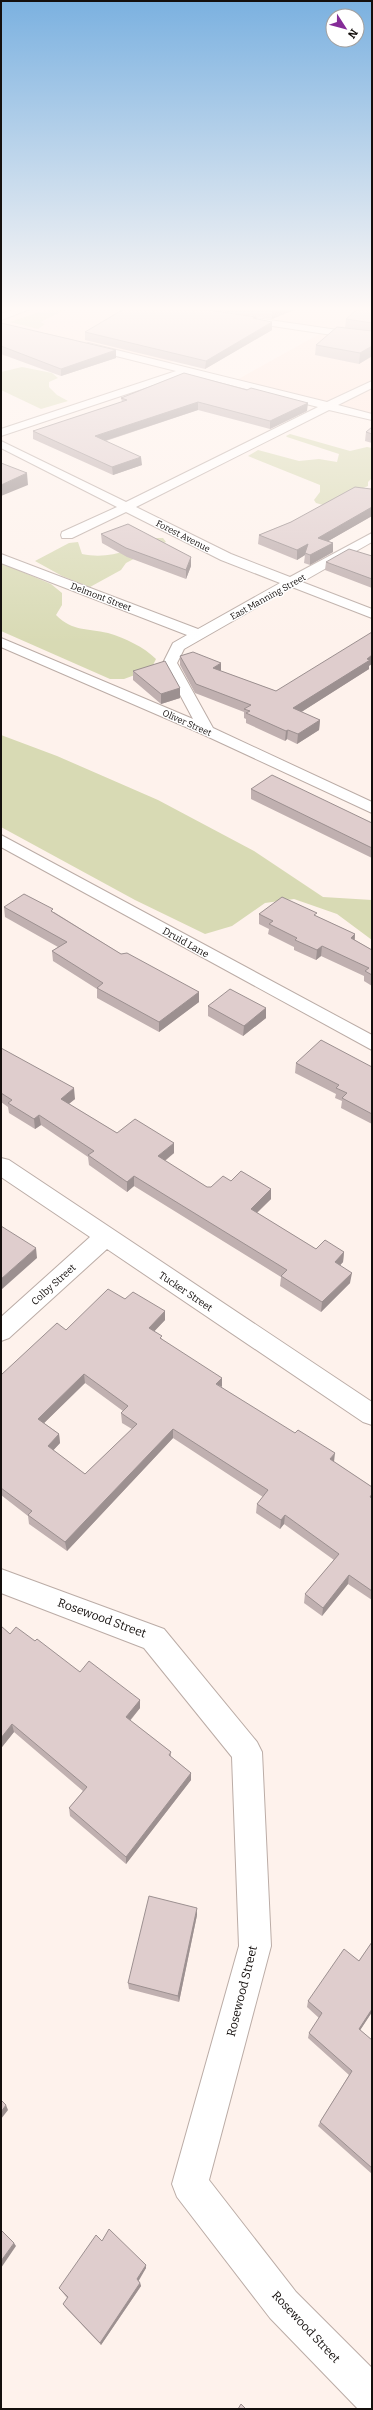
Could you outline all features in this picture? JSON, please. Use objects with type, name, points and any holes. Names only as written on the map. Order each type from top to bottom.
[{"type":"street","points":[[1,432],[42,418]]},
{"type":"street","points":[[67,535],[305,418]]},
{"type":"street","name":"Forest Avenue","points":[[1,444],[128,506],[151,520],[226,557],[372,614]]},
{"type":"street","name":"East Manning Street","points":[[207,731],[170,663],[178,646],[292,584],[372,537]]},
{"type":"street","name":"Delmont Street","points":[[1,558],[200,635]]},
{"type":"street","name":"Oliver Street","points":[[1,642],[207,731],[372,808]]},
{"type":"street","name":"Druid Lane","points":[[1,840],[372,1043]]},
{"type":"street","name":"Tucker Street","points":[[1,1166],[372,1415]]},
{"type":"street","name":"Colby Street","points":[[1,1331],[105,1237]]},
{"type":"street","name":"Rosewood Street","points":[[1,1581],[154,1638],[247,1752],[256,1946],[190,2184],[283,2305],[372,2395]]},
{"type":"green space","points":[[290,434],[350,451],[367,447],[372,448],[372,478],[368,482],[368,486],[323,505],[316,503],[314,500],[320,492],[320,485],[248,456],[258,450],[299,461],[319,459],[337,462],[339,454],[286,436]]},
{"type":"green space","points":[[157,538],[163,538],[166,542],[126,563],[121,570],[90,587],[62,576],[35,561],[69,543],[78,542],[82,554],[102,556],[121,552]]},
{"type":"green space","points":[[1,563],[51,584],[62,593],[62,605],[56,615],[68,624],[74,627],[114,635],[134,643],[146,651],[156,659],[151,669],[124,679],[110,679],[1,631]]},
{"type":"green space","points":[[1,735],[57,756],[158,800],[254,851],[323,897],[372,900],[372,940],[337,914],[294,899],[265,903],[232,926],[205,934],[135,900],[1,827]]},
{"type":"building","points":[[71,418],[148,418],[95,436],[141,457],[112,467],[33,431]]},
{"type":"building","points":[[260,418],[275,418],[270,421]]},
{"type":"building","points":[[372,427],[372,434],[366,432]]},
{"type":"building","points":[[1,463],[27,473],[1,485]]},
{"type":"building","points":[[355,487],[372,489],[372,507],[318,538],[333,543],[310,555],[305,553],[308,544],[297,550],[259,535],[291,522]]},
{"type":"building","points":[[128,524],[191,557],[186,570],[126,548],[101,534]]},
{"type":"building","points":[[349,549],[372,556],[372,579],[326,562]]},
{"type":"building","points":[[372,632],[372,655],[367,659],[370,660],[293,708],[320,720],[298,734],[288,730],[286,731],[246,713],[250,711],[244,709],[251,705],[196,684],[180,656],[193,652],[221,663],[213,668],[276,691]]},
{"type":"building","points":[[165,661],[180,688],[161,694],[133,671]]},
{"type":"building","points":[[272,775],[372,823],[372,848],[251,789]]},
{"type":"building","points":[[24,894],[53,909],[51,911],[121,954],[127,953],[199,992],[159,1022],[97,988],[103,983],[52,951],[67,942],[4,907]]},
{"type":"building","points":[[282,897],[317,913],[314,915],[355,934],[351,938],[372,950],[372,975],[365,971],[369,968],[322,946],[317,950],[295,940],[297,938],[269,924],[273,921],[259,914]]},
{"type":"building","points":[[230,989],[266,1008],[244,1026],[208,1006]]},
{"type":"building","points":[[321,1040],[372,1067],[372,1114],[342,1098],[347,1093],[336,1088],[339,1085],[296,1063]]},
{"type":"building","points":[[1,1048],[74,1088],[61,1099],[117,1133],[135,1119],[174,1143],[158,1156],[207,1187],[211,1187],[223,1176],[231,1181],[241,1171],[271,1189],[251,1209],[316,1249],[325,1240],[344,1252],[335,1262],[352,1273],[322,1302],[281,1276],[287,1270],[134,1176],[127,1182],[88,1155],[94,1151],[39,1115],[34,1119],[8,1103],[12,1100],[1,1093]]},
{"type":"building","points":[[1,1226],[36,1248],[1,1279]]},
{"type":"building","points":[[108,1289],[125,1299],[133,1292],[165,1311],[149,1328],[162,1336],[160,1338],[222,1378],[216,1384],[295,1433],[298,1430],[335,1453],[330,1459],[372,1487],[372,1494],[370,1497],[372,1498],[372,1591],[349,1575],[323,1608],[305,1594],[339,1554],[285,1515],[281,1520],[257,1504],[268,1490],[173,1429],[65,1542],[28,1515],[32,1511],[1,1488],[1,1375],[57,1323],[66,1330]],"holes":[[[84,1374],[128,1406],[121,1413],[137,1424],[85,1474],[48,1446],[59,1434],[38,1419]]]},
{"type":"building","points":[[1,1626],[10,1634],[16,1627],[35,1641],[37,1639],[80,1672],[89,1661],[140,1700],[126,1717],[171,1752],[169,1755],[191,1773],[126,1857],[69,1808],[87,1787],[12,1724],[1,1738]]},
{"type":"building","points":[[149,1896],[197,1908],[178,1996],[128,1983]]},
{"type":"building","points":[[372,1942],[372,2009],[359,2029],[372,2040],[372,2168],[320,2122],[352,2071],[309,2033],[322,2013],[308,2001],[344,1949],[359,1961]]},
{"type":"building","points":[[1,2100],[6,2105],[1,2112]]},
{"type":"building","points":[[109,2229],[146,2265],[137,2279],[140,2283],[100,2343],[63,2304],[68,2297],[59,2288],[96,2235],[102,2241]]},
{"type":"building","points":[[1,2230],[14,2243],[1,2261]]},
{"type":"building","points":[[241,2404],[246,2409],[238,2409]]}]
